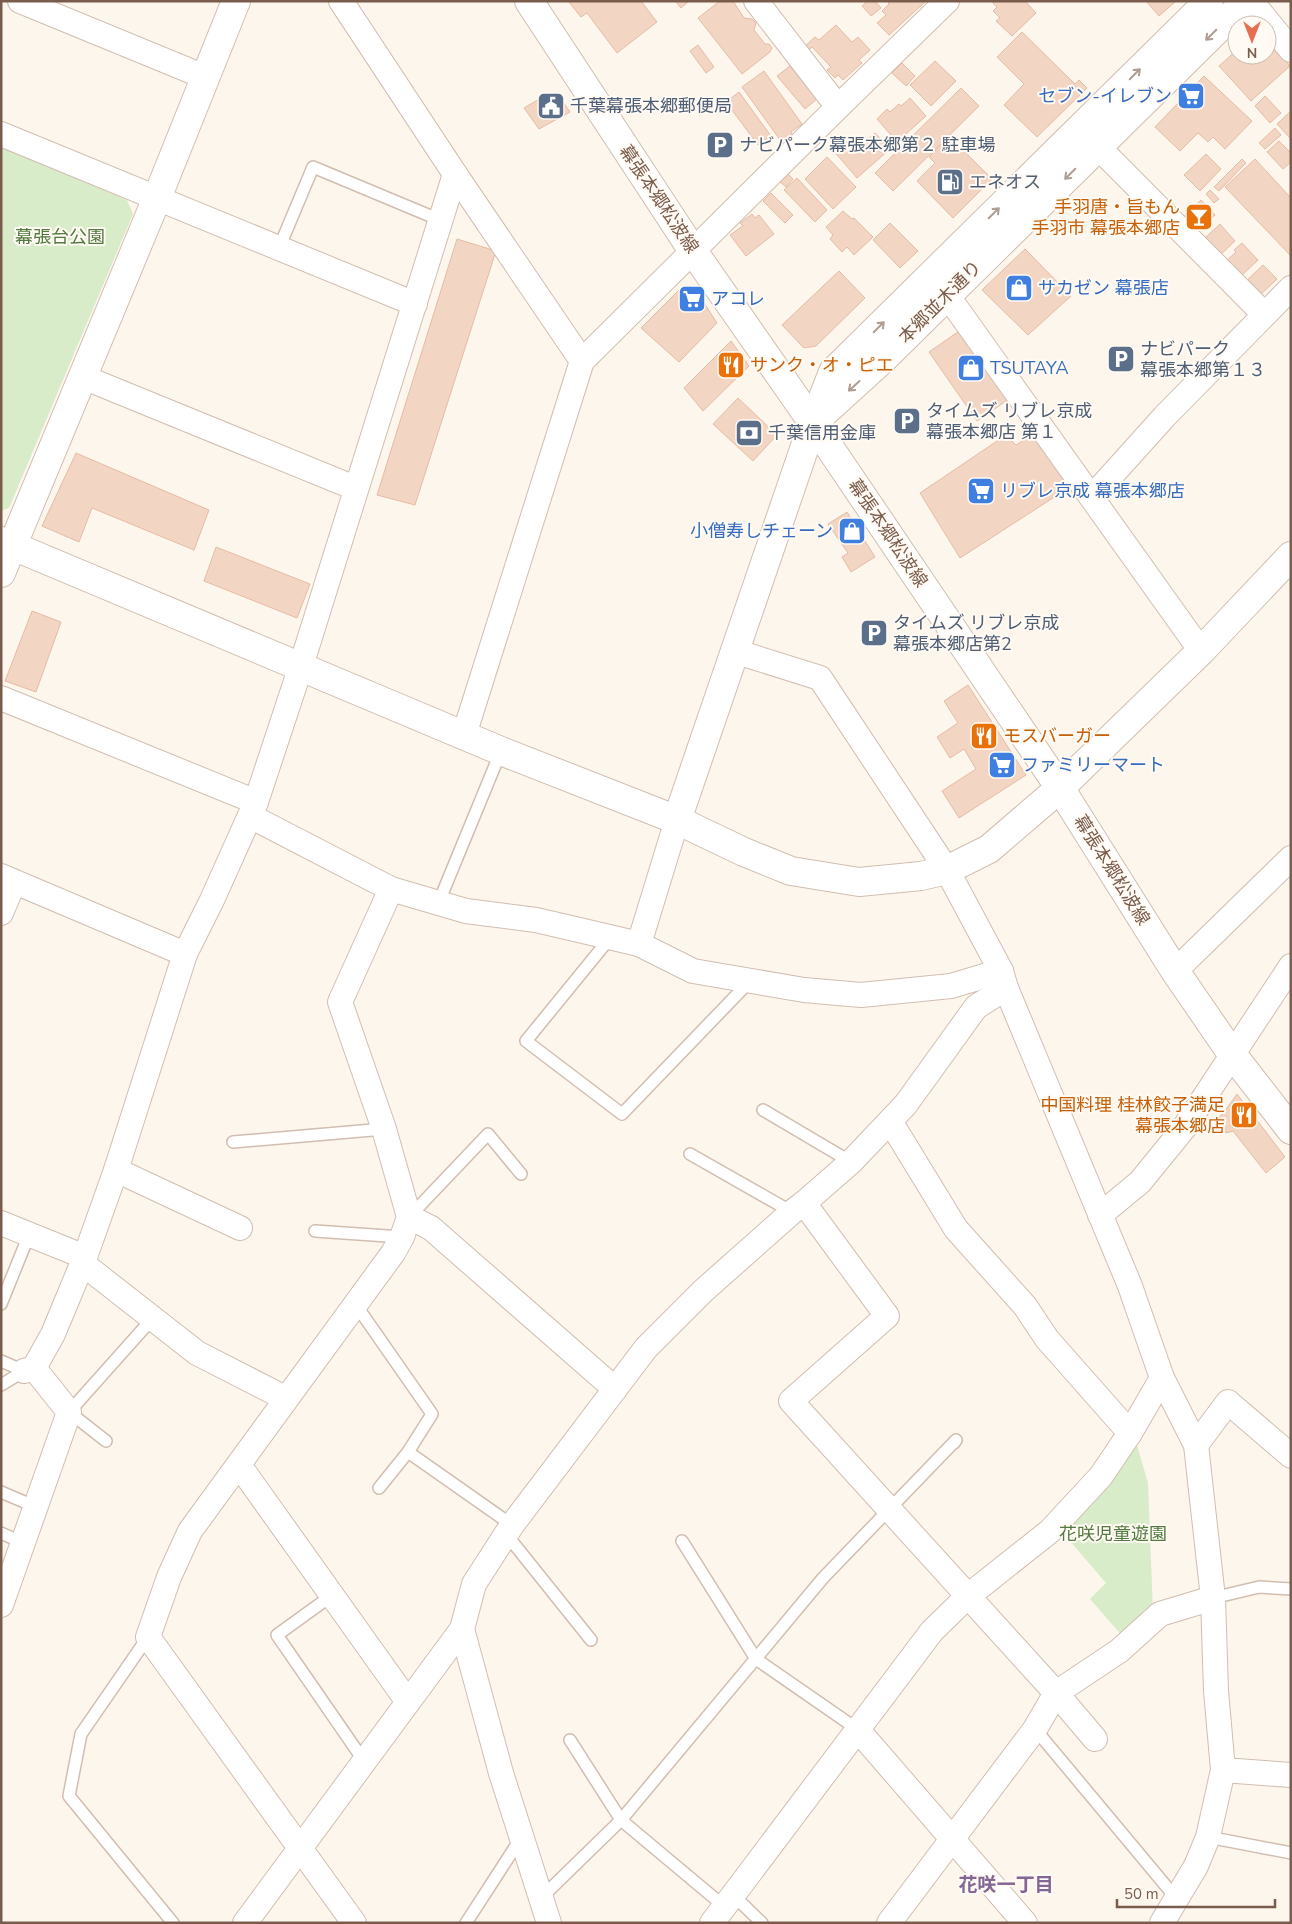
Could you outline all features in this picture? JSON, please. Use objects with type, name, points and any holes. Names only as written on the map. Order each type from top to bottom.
[{"type":"street","points":[[20,1],[205,78]]},
{"type":"street","points":[[1,573],[7,544],[83,377],[236,1]]},
{"type":"street","points":[[341,1],[455,174],[582,361]]},
{"type":"street","name":"幕張本郷松波線","points":[[529,1],[694,251],[1060,788],[1176,971],[1237,1061],[1291,1130]]},
{"type":"street","points":[[756,1],[838,107]]},
{"type":"street","points":[[464,735],[582,361],[947,1]]},
{"type":"street","name":"本郷並木通り","points":[[813,423],[833,372],[1210,1]]},
{"type":"street","name":"本郷並木通り","points":[[813,423],[858,384],[1246,1]]},
{"type":"street","points":[[1251,1],[1291,50]]},
{"type":"street","points":[[1263,1],[1274,4],[1276,1]]},
{"type":"street","points":[[1,134],[415,304]]},
{"type":"street","points":[[1098,146],[1264,314]]},
{"type":"street","points":[[1,1605],[69,1412],[29,1370],[53,1334],[83,1260],[116,1170],[185,954],[212,900],[253,809],[301,666],[355,488],[455,174]]},
{"type":"street","points":[[1092,496],[1165,416],[1291,288]]},
{"type":"street","points":[[947,295],[1201,651]]},
{"type":"street","points":[[83,377],[355,488]]},
{"type":"street","points":[[638,944],[677,820],[813,423]]},
{"type":"street","points":[[7,544],[464,735],[677,820],[744,852],[791,871],[859,882],[921,876],[947,870],[989,849],[1060,788],[1201,651],[1291,556]]},
{"type":"street","points":[[734,651],[820,678],[947,870],[1003,979],[1130,1286],[1162,1378],[1196,1445],[1213,1598],[1216,1690],[1223,1770],[1208,1837],[1196,1866],[1162,1923]]},
{"type":"street","points":[[1,698],[253,809],[391,889],[438,904],[466,911],[536,920],[638,944],[693,971],[804,990],[861,995],[1003,979]]},
{"type":"street","points":[[1176,971],[1291,858]]},
{"type":"street","points":[[1,913],[8,879],[185,954]]},
{"type":"street","points":[[354,1923],[148,1638],[169,1578],[190,1531],[239,1465],[285,1398],[393,1253],[405,1227],[384,1129],[340,1002],[391,889]]},
{"type":"street","points":[[1100,1215],[1140,1182],[1237,1061],[1291,966]]},
{"type":"street","points":[[245,1923],[462,1630],[474,1584],[509,1530],[646,1348],[703,1291],[851,1162],[906,1104],[976,1007],[1003,979]]},
{"type":"street","points":[[890,1121],[956,1229],[1025,1306],[1047,1339],[1130,1433]]},
{"type":"street","points":[[116,1170],[240,1228]]},
{"type":"street","points":[[798,1207],[887,1316],[791,1401],[1056,1693],[1095,1739]]},
{"type":"street","points":[[1,1224],[83,1260],[152,1319],[197,1353],[285,1398]]},
{"type":"street","points":[[405,1227],[431,1228],[615,1389]]},
{"type":"street","points":[[724,1909],[932,1631],[967,1597],[1050,1531],[1102,1476],[1162,1378]]},
{"type":"street","points":[[1196,1445],[1228,1402],[1291,1456]]},
{"type":"street","points":[[239,1465],[408,1702]]},
{"type":"street","points":[[889,1923],[1034,1729],[1056,1693],[1119,1652],[1160,1614],[1213,1598]]},
{"type":"street","points":[[462,1630],[501,1773],[549,1923]]},
{"type":"street","points":[[858,1729],[1025,1923]]},
{"type":"street","points":[[1223,1770],[1291,1775]]},
{"type":"lane","points":[[279,248],[312,168],[440,220]]},
{"type":"lane","points":[[438,904],[501,750]]},
{"type":"lane","points":[[610,938],[526,1041],[622,1114],[751,980]]},
{"type":"lane","points":[[763,1110],[851,1162]]},
{"type":"lane","points":[[232,1142],[384,1129]]},
{"type":"lane","points":[[315,1231],[405,1227],[488,1134],[521,1174]]},
{"type":"lane","points":[[690,1154],[798,1207]]},
{"type":"lane","points":[[1,1304],[29,1235]]},
{"type":"lane","points":[[356,1305],[432,1414],[408,1452],[379,1488]]},
{"type":"lane","points":[[106,1441],[69,1412],[152,1319]]},
{"type":"lane","points":[[1,1361],[29,1370]]},
{"type":"lane","points":[[1,1385],[29,1370]]},
{"type":"lane","points":[[540,1899],[621,1820],[823,1578],[956,1440],[954,1444]]},
{"type":"lane","points":[[408,1452],[509,1530],[591,1640]]},
{"type":"lane","points":[[1,1492],[36,1507]]},
{"type":"lane","points":[[1,1534],[23,1543]]},
{"type":"lane","points":[[682,1541],[756,1659],[858,1729]]},
{"type":"lane","points":[[1213,1598],[1259,1587],[1291,1588]]},
{"type":"lane","points":[[331,1596],[277,1635],[364,1761]]},
{"type":"lane","points":[[148,1638],[81,1734],[69,1796],[173,1923]]},
{"type":"lane","points":[[1034,1729],[1176,1898]]},
{"type":"lane","points":[[570,1740],[621,1820],[724,1909],[762,1923]]},
{"type":"lane","points":[[466,1923],[522,1836]]},
{"type":"lane","points":[[1208,1837],[1291,1853]]},
{"type":"green space","name":"幕張台公園","points":[[1,147],[127,200],[133,214],[9,508],[1,511]]},
{"type":"green space","name":"花咲児童遊園","points":[[1136,1442],[1148,1483],[1153,1612],[1125,1639],[1090,1599],[1106,1583],[1064,1534],[1110,1480]]},
{"type":"building","points":[[568,1],[641,1],[657,22],[617,53],[587,13],[581,17]]},
{"type":"building","points":[[675,1],[689,1],[681,8]]},
{"type":"building","points":[[720,1],[733,1],[744,18],[752,19],[756,23],[754,30],[765,44],[769,44],[772,48],[770,52],[742,74],[698,18]]},
{"type":"building","points":[[867,1],[875,1],[881,8],[871,16],[862,6]]},
{"type":"building","points":[[888,1],[925,2],[889,35],[877,23],[886,15],[882,11],[889,4]]},
{"type":"building","points":[[991,1],[1025,1],[1036,13],[1012,36],[996,21],[1000,18],[993,11],[997,7]]},
{"type":"building","points":[[1146,1],[1174,1],[1175,2],[1159,16]]},
{"type":"building","points":[[836,25],[852,42],[858,37],[870,50],[859,60],[862,63],[843,80],[838,75],[835,78],[827,70],[831,67],[812,47],[808,51],[804,47],[815,37],[819,40]]},
{"type":"building","points":[[1022,32],[1075,84],[1079,80],[1087,88],[1037,137],[1004,105],[1024,84],[997,57]]},
{"type":"building","points":[[698,45],[714,67],[706,73],[690,51]]},
{"type":"building","points":[[1277,52],[1290,66],[1251,101],[1219,66],[1227,59],[1227,65],[1277,65]]},
{"type":"building","points":[[935,61],[956,81],[931,106],[910,85]]},
{"type":"building","points":[[902,63],[915,76],[906,86],[892,73]]},
{"type":"building","points":[[790,66],[817,99],[805,109],[777,76]]},
{"type":"building","points":[[764,71],[802,124],[791,132],[793,136],[783,144],[742,87]]},
{"type":"building","points":[[1204,76],[1252,121],[1225,149],[1213,137],[1208,142],[1198,133],[1180,151],[1155,127]]},
{"type":"building","points":[[961,88],[979,106],[893,191],[875,173]]},
{"type":"building","points":[[739,92],[771,136],[758,145],[726,102]]},
{"type":"building","points":[[1265,96],[1281,113],[1270,123],[1255,106]]},
{"type":"building","points":[[541,98],[547,108],[561,99],[570,112],[539,129],[524,108]]},
{"type":"building","points":[[910,98],[926,116],[897,142],[877,119],[887,109],[890,112]]},
{"type":"building","points":[[1291,111],[1291,139],[1277,124]]},
{"type":"building","points":[[1275,128],[1281,135],[1265,149],[1259,143]]},
{"type":"building","points":[[875,133],[890,149],[857,178],[832,149],[840,142],[843,145],[851,138],[859,147]]},
{"type":"building","points":[[949,136],[992,179],[953,218],[917,181],[935,163],[929,157]]},
{"type":"building","points":[[1279,141],[1291,153],[1291,162],[1283,169],[1267,152]]},
{"type":"building","points":[[1206,154],[1221,169],[1200,191],[1184,175]]},
{"type":"building","points":[[827,157],[856,187],[833,209],[805,179]]},
{"type":"building","points":[[1242,159],[1246,163],[1219,191],[1214,187]]},
{"type":"building","points":[[1255,159],[1291,198],[1291,256],[1225,187]]},
{"type":"building","points":[[787,173],[793,179],[786,187],[779,181]]},
{"type":"building","points":[[797,178],[827,210],[815,222],[784,190]]},
{"type":"building","points":[[1210,190],[1219,199],[1214,203],[1206,194]]},
{"type":"building","points":[[771,193],[793,215],[785,223],[763,201]]},
{"type":"building","points":[[1201,200],[1215,215],[1197,232],[1182,218]]},
{"type":"building","points":[[843,211],[852,219],[854,218],[873,237],[854,255],[847,247],[842,252],[830,239],[833,235],[826,227]]},
{"type":"building","points":[[752,214],[755,218],[759,215],[774,234],[746,256],[730,235],[743,226],[740,223]]},
{"type":"building","points":[[890,223],[918,251],[900,268],[873,240]]},
{"type":"building","points":[[1220,224],[1235,241],[1216,259],[1205,238]]},
{"type":"building","points":[[457,239],[496,251],[415,505],[377,495]]},
{"type":"building","points":[[1242,243],[1258,260],[1237,280],[1223,264],[1236,252],[1234,250]]},
{"type":"building","points":[[1025,249],[1071,296],[1028,335],[982,290]]},
{"type":"building","points":[[1263,265],[1277,279],[1256,299],[1243,284]]},
{"type":"building","points":[[839,271],[865,298],[816,346],[804,348],[782,325]]},
{"type":"building","points":[[693,286],[717,323],[679,362],[641,328],[680,289],[685,293]]},
{"type":"building","points":[[965,327],[1012,397],[977,421],[929,352]]},
{"type":"building","points":[[731,341],[749,366],[703,411],[684,388]]},
{"type":"building","points":[[738,398],[777,435],[753,461],[713,424]]},
{"type":"building","points":[[1033,434],[1070,487],[960,558],[920,493],[1006,435],[1016,445]]},
{"type":"building","points":[[76,453],[209,510],[194,550],[92,508],[79,542],[42,526]]},
{"type":"building","points":[[847,512],[875,557],[851,572],[842,557],[848,553],[828,524]]},
{"type":"building","points":[[216,547],[310,584],[297,618],[204,581]]},
{"type":"building","points":[[32,611],[61,622],[36,692],[5,681]]},
{"type":"building","points":[[968,685],[1026,775],[959,818],[942,791],[976,769],[964,749],[950,758],[937,737],[958,723],[944,701]]},
{"type":"building","points":[[1237,1094],[1285,1157],[1266,1173],[1233,1131],[1226,1133],[1215,1119],[1222,1115]]},
{"type":"place","name":"セブン-イレブン","points":[[1191,96]]},
{"type":"place","name":"千葉幕張本郷郵便局","points":[[551,106]]},
{"type":"place","name":"ナビパーク幕張本郷第２ 駐車場","points":[[720,145]]},
{"type":"place","name":"エネオス","points":[[950,182]]},
{"type":"place","name":"手羽唐・旨もん 手羽市 幕張本郷店","points":[[1199,217]]},
{"type":"place","name":"サカゼン 幕張店","points":[[1019,288]]},
{"type":"place","name":"アコレ","points":[[692,299]]},
{"type":"place","name":"ナビパーク 幕張本郷第１３","points":[[1121,359]]},
{"type":"place","name":"サンク・オ・ピエ","points":[[731,365]]},
{"type":"place","name":"TSUTAYA","points":[[971,368]]},
{"type":"place","name":"タイムズ リブレ京成 幕張本郷店 第１","points":[[907,421]]},
{"type":"place","name":"千葉信用金庫","points":[[749,433]]},
{"type":"place","name":"リブレ京成 幕張本郷店","points":[[981,491]]},
{"type":"place","name":"小僧寿しチェーン","points":[[852,531]]},
{"type":"place","name":"タイムズ リブレ京成 幕張本郷店第2","points":[[874,633]]},
{"type":"place","name":"モスバーガー","points":[[984,736]]},
{"type":"place","name":"ファミリーマート","points":[[1002,765]]},
{"type":"place","name":"中国料理 桂林餃子満足 幕張本郷店","points":[[1244,1115]]},
{"type":"district","name":"花咲一丁目","points":[[1006,1884]]}]
